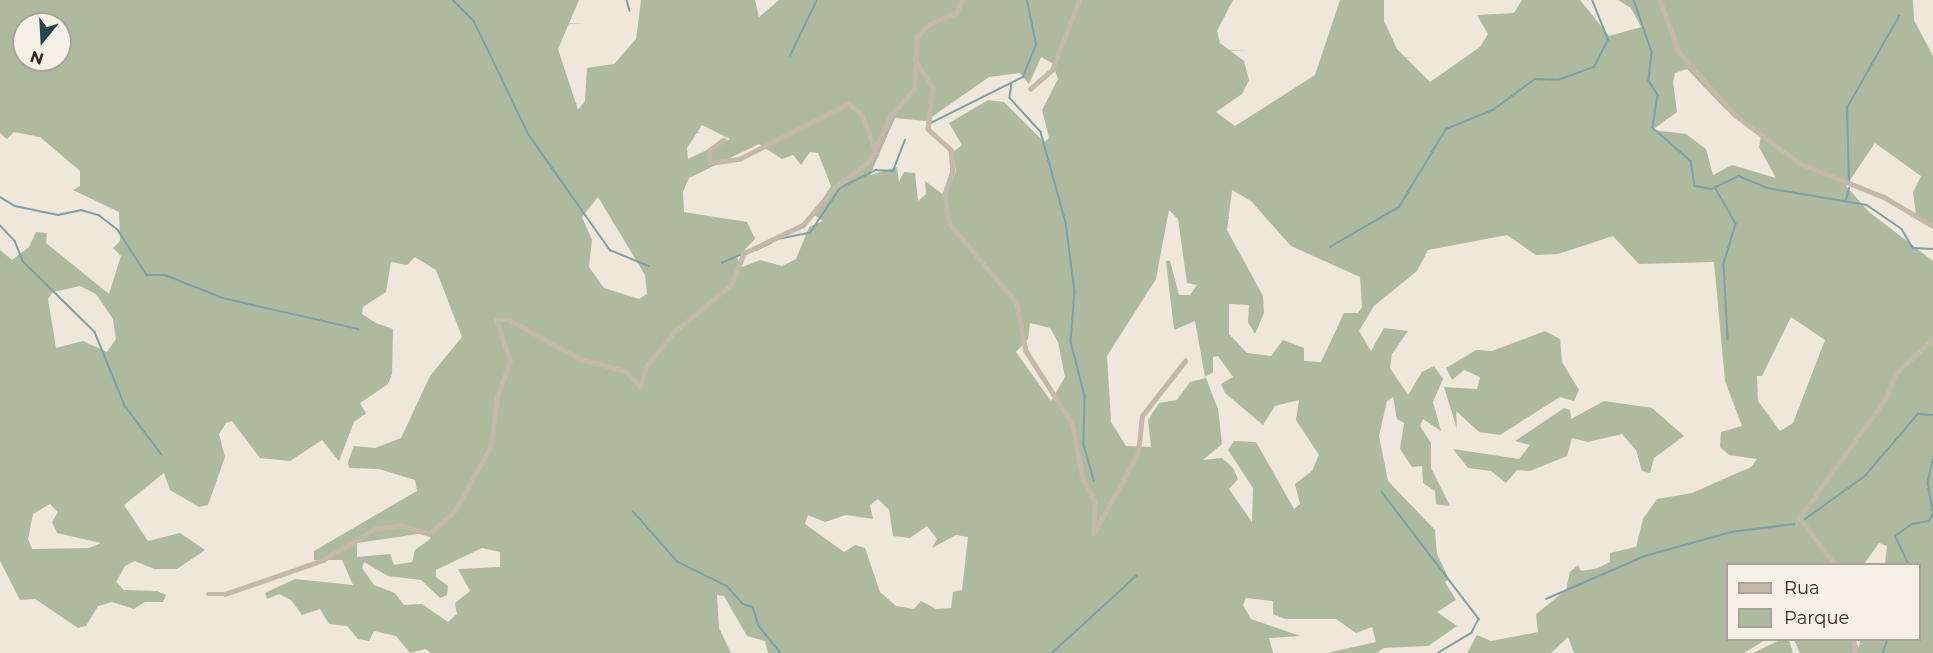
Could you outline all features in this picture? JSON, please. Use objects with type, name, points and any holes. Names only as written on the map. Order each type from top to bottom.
[{"type":"street","points":[[208,594],[225,594],[333,555],[375,528],[405,526],[429,534],[460,506],[491,446],[510,353],[496,320],[510,320],[580,358],[626,371],[640,386],[647,365],[675,331],[731,285],[744,253],[766,238],[803,225],[834,188],[876,151],[889,118],[914,89],[914,58],[918,33],[956,13],[962,0]]},
{"type":"street","points":[[1030,89],[1052,70],[1079,0]]},
{"type":"street","points":[[1660,0],[1679,52],[1734,114],[1799,163],[1884,197],[1933,226]]},
{"type":"street","points":[[914,58],[933,89],[927,129],[951,150],[953,171],[945,194],[949,223],[1017,303],[1026,351],[1072,423],[1083,479],[1095,502],[1094,533],[1138,453],[1142,416],[1185,361]]},
{"type":"street","points":[[724,140],[709,151],[710,163],[739,159],[848,104],[861,113],[876,151]]},
{"type":"street","points":[[1834,563],[1828,549],[1800,526],[1799,518],[1886,398],[1895,374],[1933,339]]},
{"type":"green space","points":[[0,0],[579,0],[558,49],[578,110],[585,101],[587,68],[614,64],[636,39],[641,0],[755,0],[759,17],[779,0],[1233,0],[1217,31],[1220,43],[1244,61],[1249,80],[1242,94],[1216,112],[1235,126],[1315,75],[1340,0],[1384,0],[1384,21],[1397,49],[1430,82],[1480,47],[1488,34],[1477,15],[1514,13],[1522,0],[1580,0],[1609,36],[1641,27],[1631,8],[1618,0],[1913,0],[1914,20],[1933,56],[1933,225],[1916,214],[1913,192],[1921,176],[1875,143],[1846,186],[1869,212],[1933,261],[1933,653],[1800,653],[1794,641],[1856,641],[1859,648],[1860,641],[1921,641],[1921,563],[1885,563],[1887,546],[1879,543],[1865,563],[1726,563],[1726,641],[1763,641],[1744,653],[1574,653],[1568,637],[1551,653],[1467,653],[1477,635],[1491,641],[1538,632],[1536,614],[1566,590],[1570,572],[1578,565],[1581,571],[1598,568],[1610,562],[1610,553],[1636,547],[1643,519],[1657,499],[1692,493],[1751,467],[1757,459],[1729,455],[1720,447],[1721,432],[1742,426],[1725,381],[1714,262],[1639,264],[1613,236],[1558,254],[1536,255],[1507,235],[1428,250],[1417,271],[1374,306],[1359,331],[1371,351],[1384,328],[1408,331],[1392,354],[1390,368],[1408,395],[1422,372],[1434,366],[1443,379],[1433,402],[1441,431],[1423,419],[1420,426],[1431,443],[1431,468],[1450,506],[1436,504],[1435,491],[1423,483],[1422,466],[1412,467],[1400,449],[1404,423],[1397,419],[1393,397],[1387,401],[1379,436],[1388,481],[1435,530],[1437,554],[1449,579],[1445,582],[1456,600],[1437,612],[1457,626],[1428,646],[1384,648],[1377,653],[1327,653],[1376,642],[1372,627],[1356,633],[1336,619],[1285,619],[1273,614],[1273,601],[1246,598],[1243,605],[1251,619],[1300,636],[1269,638],[1273,653],[768,653],[765,641],[747,636],[724,596],[717,595],[719,628],[731,653],[431,653],[425,649],[410,653],[396,636],[374,631],[369,641],[358,639],[347,626],[329,624],[320,609],[302,615],[291,600],[279,594],[267,599],[265,593],[295,579],[353,585],[342,560],[314,560],[314,551],[417,491],[415,480],[379,469],[349,468],[348,462],[354,446],[375,448],[401,438],[430,376],[462,337],[436,270],[415,257],[407,265],[391,262],[386,292],[363,307],[362,314],[376,323],[393,329],[392,374],[388,384],[360,403],[366,413],[354,422],[339,461],[322,440],[290,461],[260,458],[232,421],[226,423],[219,434],[225,457],[208,505],[199,507],[170,490],[164,473],[124,505],[148,541],[180,533],[205,550],[177,569],[154,569],[135,561],[125,566],[116,582],[124,590],[157,591],[166,595],[163,602],[145,602],[134,609],[112,602],[98,606],[86,626],[78,628],[35,599],[20,600],[0,561],[0,250],[12,260],[29,247],[36,232],[47,233],[46,243],[109,294],[121,256],[113,248],[120,241],[119,212],[73,190],[80,186],[80,171],[40,137],[14,132],[7,139],[0,133]],"holes":[[[1041,57],[1052,63],[1058,79],[1042,110],[1049,138],[1044,142],[1004,102],[988,100],[949,123],[962,145],[953,152],[956,172],[945,196],[925,181],[926,194],[918,201],[915,173],[904,172],[899,182],[897,167],[870,175],[895,118],[926,121],[989,77],[1020,73],[1029,84]],[[1687,69],[1724,108],[1761,135],[1759,147],[1776,178],[1732,165],[1713,175],[1706,149],[1686,134],[1652,130],[1677,112],[1673,82],[1675,73]],[[702,125],[730,139],[688,159],[687,148]],[[759,144],[782,159],[793,155],[801,165],[810,152],[818,153],[831,186],[813,214],[823,221],[809,227],[796,259],[782,266],[760,260],[742,267],[737,258],[755,239],[747,222],[684,212],[683,192],[689,178]],[[1232,190],[1251,201],[1291,246],[1360,277],[1362,307],[1358,313],[1344,313],[1321,362],[1304,361],[1304,348],[1283,340],[1271,356],[1247,353],[1229,334],[1229,304],[1249,305],[1248,322],[1255,334],[1264,313],[1263,296],[1227,230]],[[598,197],[645,275],[647,294],[639,299],[604,288],[589,267],[592,240],[582,217]],[[1169,210],[1178,219],[1187,283],[1197,285],[1190,295],[1179,295],[1170,261],[1166,261],[1174,330],[1195,321],[1205,377],[1213,372],[1213,357],[1218,356],[1233,377],[1221,384],[1225,393],[1263,425],[1275,406],[1299,400],[1296,420],[1319,455],[1312,471],[1295,484],[1300,504],[1294,509],[1256,442],[1234,441],[1228,450],[1253,488],[1252,522],[1229,489],[1238,479],[1233,468],[1222,458],[1203,460],[1222,444],[1218,409],[1206,378],[1190,382],[1177,400],[1159,403],[1148,420],[1151,447],[1126,446],[1111,422],[1107,356],[1156,279]],[[80,286],[96,294],[113,319],[116,339],[107,352],[83,341],[56,348],[48,299],[53,292]],[[1791,317],[1825,340],[1793,423],[1780,431],[1758,401],[1757,376],[1762,376]],[[1030,323],[1050,328],[1058,342],[1065,377],[1051,401],[1016,352],[1028,339]],[[878,499],[889,510],[893,536],[910,538],[927,526],[937,539],[932,548],[956,535],[968,537],[962,590],[953,592],[951,608],[936,609],[921,601],[914,609],[896,606],[880,592],[865,548],[855,545],[844,552],[805,524],[808,515],[825,522],[846,515],[873,519],[870,505]],[[50,504],[58,512],[52,522],[57,533],[101,543],[89,548],[32,549],[28,539],[33,514]],[[431,532],[430,539],[415,550],[412,562],[394,565],[390,554],[357,557],[357,543]],[[482,548],[500,552],[500,567],[458,569],[470,591],[455,603],[457,614],[448,622],[422,604],[404,605],[395,593],[374,585],[362,568],[364,562],[388,576],[421,580],[440,598],[447,595],[448,586],[436,577],[436,570]]]},
{"type":"green space","points":[[1545,331],[1560,339],[1562,362],[1579,390],[1574,401],[1560,397],[1500,435],[1479,432],[1456,411],[1457,429],[1444,387],[1477,389],[1480,377],[1464,370],[1452,380],[1446,368],[1476,350],[1492,351]]},
{"type":"green space","points":[[1604,401],[1652,408],[1684,436],[1654,458],[1650,473],[1642,471],[1636,450],[1622,434],[1588,442],[1572,438],[1567,456],[1530,471],[1517,470],[1506,483],[1491,471],[1468,468],[1453,449],[1519,459],[1530,445],[1515,441],[1564,408],[1570,410],[1571,419]]},
{"type":"green space","points":[[1778,641],[1789,641],[1793,653],[1753,653]]},
{"type":"waterway","points":[[453,0],[474,21],[529,135],[610,250],[649,266]]},
{"type":"waterway","points":[[627,0],[630,11]]},
{"type":"waterway","points":[[790,56],[817,0]]},
{"type":"waterway","points":[[931,123],[1023,77],[1036,45],[1027,0]]},
{"type":"waterway","points":[[1330,247],[1399,207],[1446,129],[1493,110],[1535,79],[1558,80],[1594,67],[1608,40],[1592,0]]},
{"type":"waterway","points":[[1634,0],[1652,52],[1649,81],[1658,95],[1653,128],[1691,161],[1695,186],[1712,189],[1739,176],[1767,188],[1867,205],[1902,229],[1913,248],[1933,249]]},
{"type":"waterway","points":[[1849,181],[1847,108],[1899,16]]},
{"type":"waterway","points":[[1012,83],[1010,98],[1041,132],[1066,223],[1075,292],[1071,342],[1085,396],[1084,445],[1094,481]]},
{"type":"waterway","points":[[778,239],[810,233],[840,188],[876,170],[893,171],[905,140]]},
{"type":"waterway","points":[[1846,200],[1849,188]]},
{"type":"waterway","points":[[1716,189],[1736,224],[1724,264],[1728,339]]},
{"type":"waterway","points":[[0,197],[15,206],[58,215],[81,210],[99,215],[118,230],[147,275],[165,275],[223,298],[358,329]]},
{"type":"waterway","points":[[0,225],[15,241],[23,261],[95,332],[125,406],[162,455]]},
{"type":"waterway","points":[[756,250],[771,243]]},
{"type":"waterway","points":[[722,263],[740,255]]},
{"type":"waterway","points":[[1804,520],[1865,476],[1918,414],[1933,415]]},
{"type":"waterway","points":[[1933,460],[1928,483],[1933,511]]},
{"type":"waterway","points":[[1382,492],[1479,619],[1472,633],[1439,653]]},
{"type":"waterway","points":[[633,511],[678,562],[727,586],[743,604],[753,607],[759,626],[781,653]]},
{"type":"waterway","points":[[1908,563],[1895,536],[1912,524],[1929,521],[1933,513]]},
{"type":"waterway","points":[[1546,599],[1645,556],[1731,532],[1795,524]]},
{"type":"waterway","points":[[1052,653],[1137,575]]},
{"type":"waterway","points":[[1883,653],[1887,641]]}]
